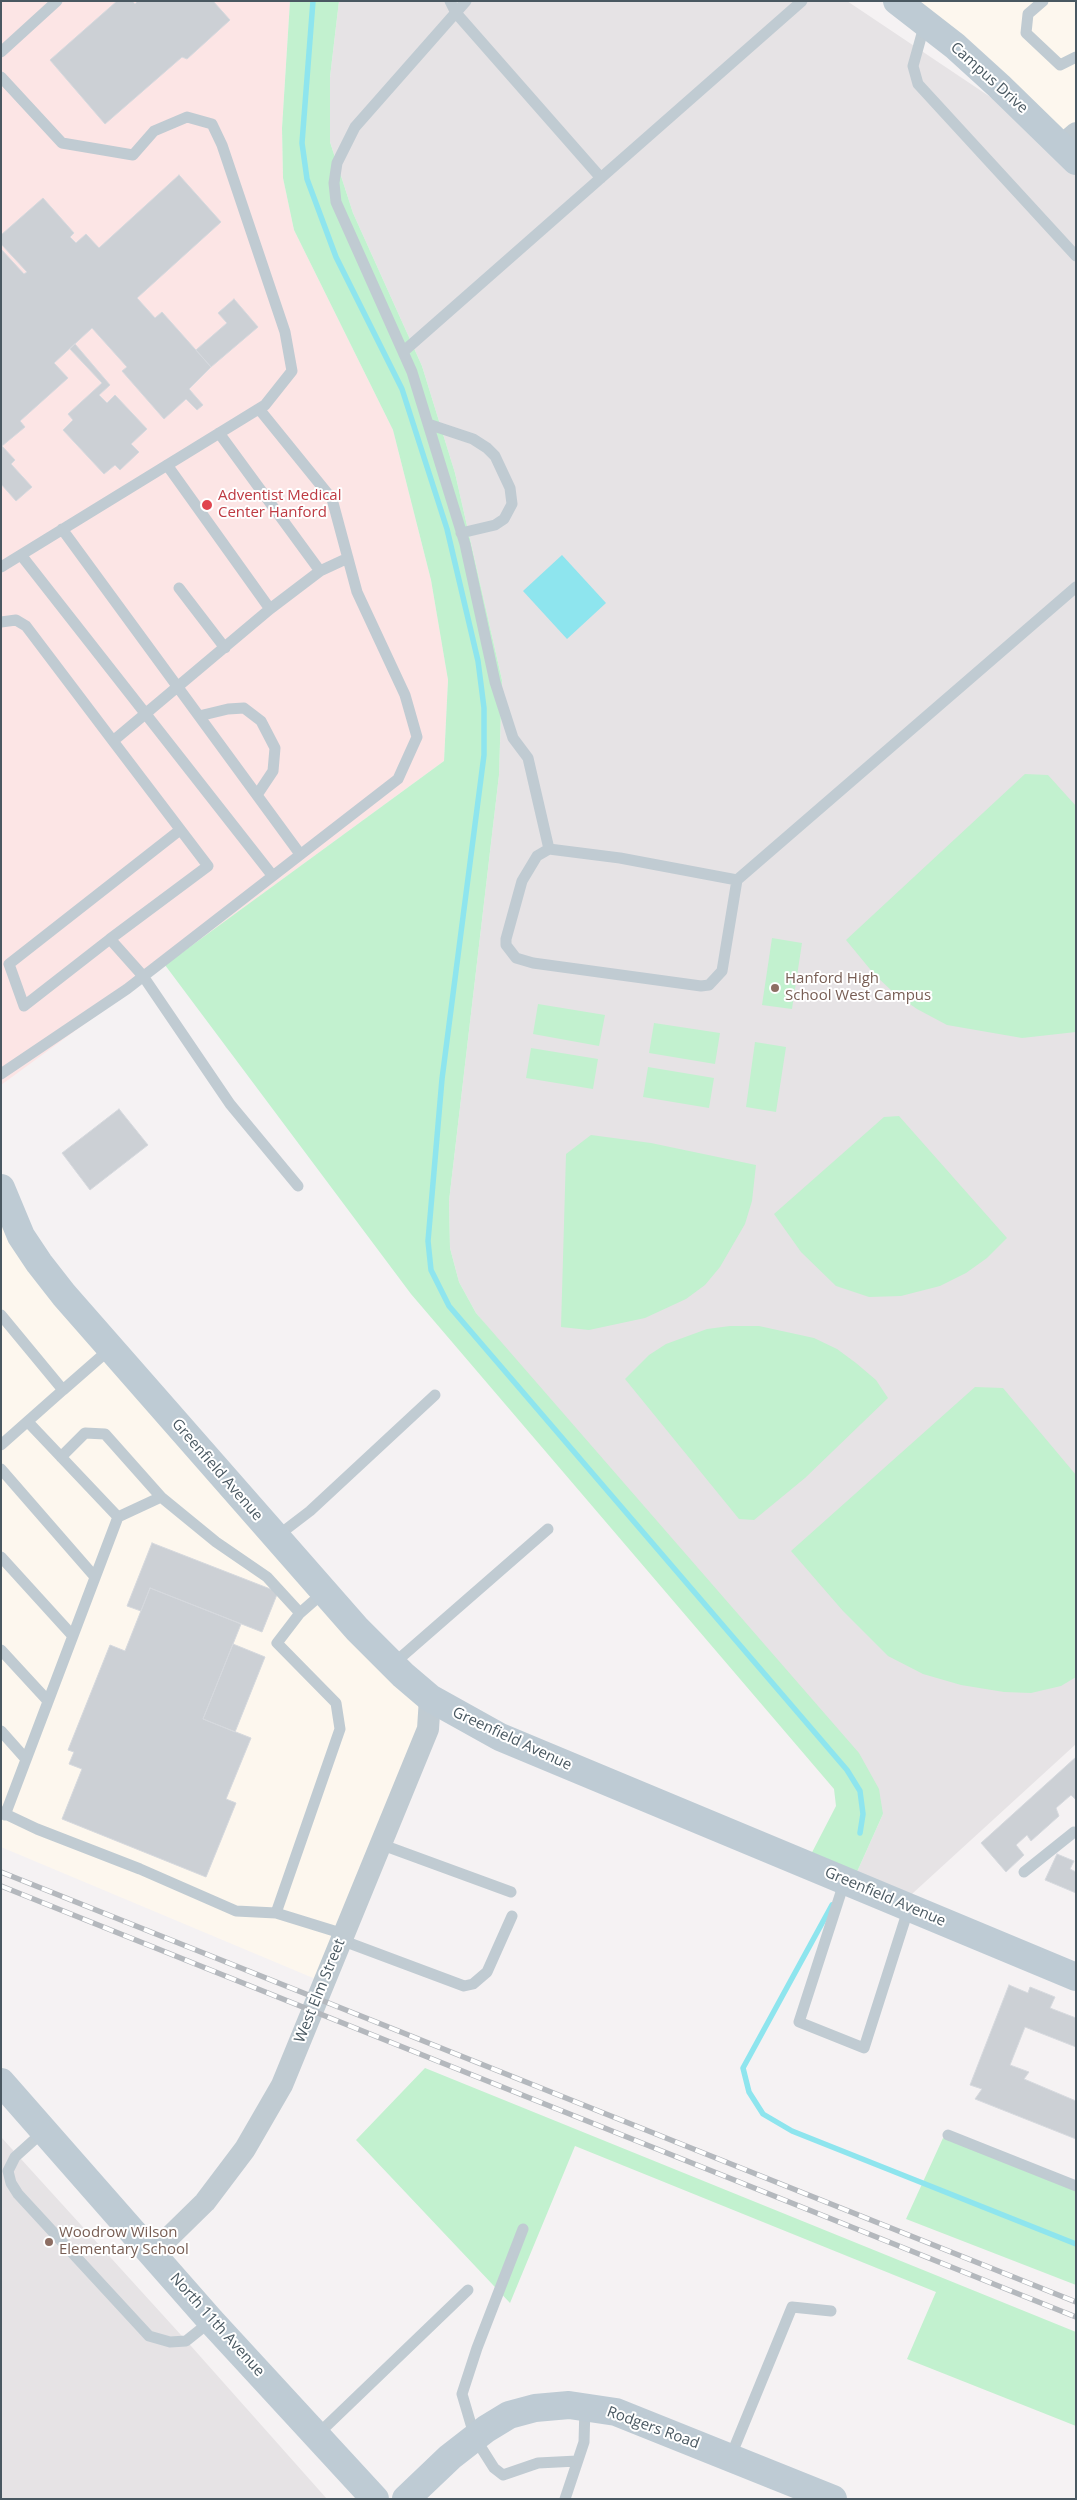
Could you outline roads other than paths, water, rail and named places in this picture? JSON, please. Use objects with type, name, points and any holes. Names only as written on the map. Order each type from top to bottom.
[{"type":"street","name":"Campus Drive","points":[[897,1],[1071,146]]},
{"type":"street","name":"Greenfield Avenue","points":[[1,1188],[21,1236],[39,1264],[324,1592],[392,1665],[430,1698],[500,1737],[1076,1977]]},
{"type":"street","name":"West Elm Street","points":[[153,2253],[205,2202],[258,2128],[282,2085],[428,1729],[430,1698]]},
{"type":"street","name":"North 11th Avenue","points":[[1,2082],[211,2320],[375,2499]]},
{"type":"street","name":"Rodgers Road","points":[[406,2499],[475,2438],[509,2415],[535,2408],[569,2405],[616,2412],[833,2499]]},
{"type":"lane","points":[[1,52],[57,1]]},
{"type":"lane","points":[[450,1],[456,13],[601,178]]},
{"type":"lane","points":[[466,1],[356,126],[338,163],[334,183],[336,202],[404,350],[428,424],[461,533],[495,682],[513,738],[528,758],[549,849]]},
{"type":"lane","points":[[404,350],[802,1]]},
{"type":"lane","points":[[1043,1],[1028,14],[1026,33],[1060,65],[1076,57]]},
{"type":"lane","points":[[925,23],[913,66],[918,84],[1076,256]]},
{"type":"lane","points":[[1,77],[62,143],[133,156],[154,132],[187,117],[212,124],[222,145],[285,332],[292,371],[265,405],[1,567]]},
{"type":"lane","points":[[1,1074],[143,976],[398,779],[417,737],[405,694],[357,592],[332,500],[259,409]]},
{"type":"lane","points":[[428,424],[473,440],[487,448],[495,456],[510,488],[512,504],[504,519],[495,525],[461,533]]},
{"type":"lane","points":[[219,433],[320,571]]},
{"type":"lane","points":[[167,465],[270,609]]},
{"type":"lane","points":[[62,529],[300,854]]},
{"type":"lane","points":[[21,554],[145,716],[272,875]]},
{"type":"lane","points":[[113,741],[270,609],[320,571],[348,558]]},
{"type":"lane","points":[[737,880],[620,858],[549,849],[537,856],[522,881],[506,939],[512,954],[521,960],[533,963],[701,986],[709,985],[722,971],[737,880],[1076,587]]},
{"type":"lane","points":[[179,588],[225,648]]},
{"type":"lane","points":[[1,622],[16,620],[26,626],[208,866],[24,1006],[9,964],[180,830]]},
{"type":"lane","points":[[199,716],[228,709],[244,708],[261,721],[275,748],[273,771],[257,795]]},
{"type":"lane","points":[[110,939],[143,976],[230,1104],[298,1186]]},
{"type":"lane","points":[[1,1315],[63,1390]]},
{"type":"lane","points":[[1,1445],[111,1348]]},
{"type":"lane","points":[[276,1537],[310,1511],[435,1395]]},
{"type":"lane","points":[[28,1422],[118,1517]]},
{"type":"lane","points":[[61,1457],[85,1433],[105,1434],[161,1496],[216,1542],[266,1577],[300,1614]]},
{"type":"lane","points":[[1,1469],[95,1577]]},
{"type":"lane","points":[[161,1496],[118,1517],[3,1813],[236,1911],[276,1913],[342,1937],[464,1986],[474,1984],[487,1972],[512,1916]]},
{"type":"lane","points":[[392,1665],[548,1529]]},
{"type":"lane","points":[[1,1557],[72,1635]]},
{"type":"lane","points":[[276,1913],[340,1729],[336,1703],[277,1643],[300,1614],[324,1592]]},
{"type":"lane","points":[[1,1650],[48,1701]]},
{"type":"lane","points":[[1,1731],[25,1758]]},
{"type":"lane","points":[[1024,1872],[1075,1832]]},
{"type":"lane","points":[[380,1844],[511,1892]]},
{"type":"lane","points":[[845,1880],[799,2022],[864,2048],[909,1907]]},
{"type":"lane","points":[[45,2130],[15,2157],[8,2171],[10,2183],[18,2194],[149,2336],[170,2342],[186,2341],[211,2320]]},
{"type":"lane","points":[[948,2135],[1076,2186]]},
{"type":"lane","points":[[523,2229],[477,2348],[462,2394],[475,2438],[494,2468],[503,2475],[538,2463],[577,2461]]},
{"type":"lane","points":[[318,2435],[468,2290]]},
{"type":"lane","points":[[730,2458],[792,2307],[831,2311]]},
{"type":"lane","points":[[565,2499],[584,2442],[585,2407]]},
{"type":"water","points":[[562,555],[606,603],[567,639],[523,591]]},
{"type":"waterway","points":[[313,1],[302,143],[307,179],[336,257],[402,389],[447,529],[478,661],[484,708],[484,755],[442,1079],[428,1241],[431,1270],[449,1306],[847,1770],[860,1791],[863,1814],[860,1833]]},
{"type":"waterway","points":[[832,1905],[743,2068],[749,2092],[763,2114],[792,2131],[1076,2244]]},
{"type":"railway","points":[[1,1872],[1076,2302]]},
{"type":"railway","points":[[1,1886],[1076,2317]]},
{"type":"place","name":"Adventist Medical Center Hanford","points":[[207,505]]},
{"type":"place","name":"Hanford High School West Campus","points":[[775,988]]},
{"type":"place","name":"Woodrow Wilson Elementary School","points":[[49,2242]]}]
